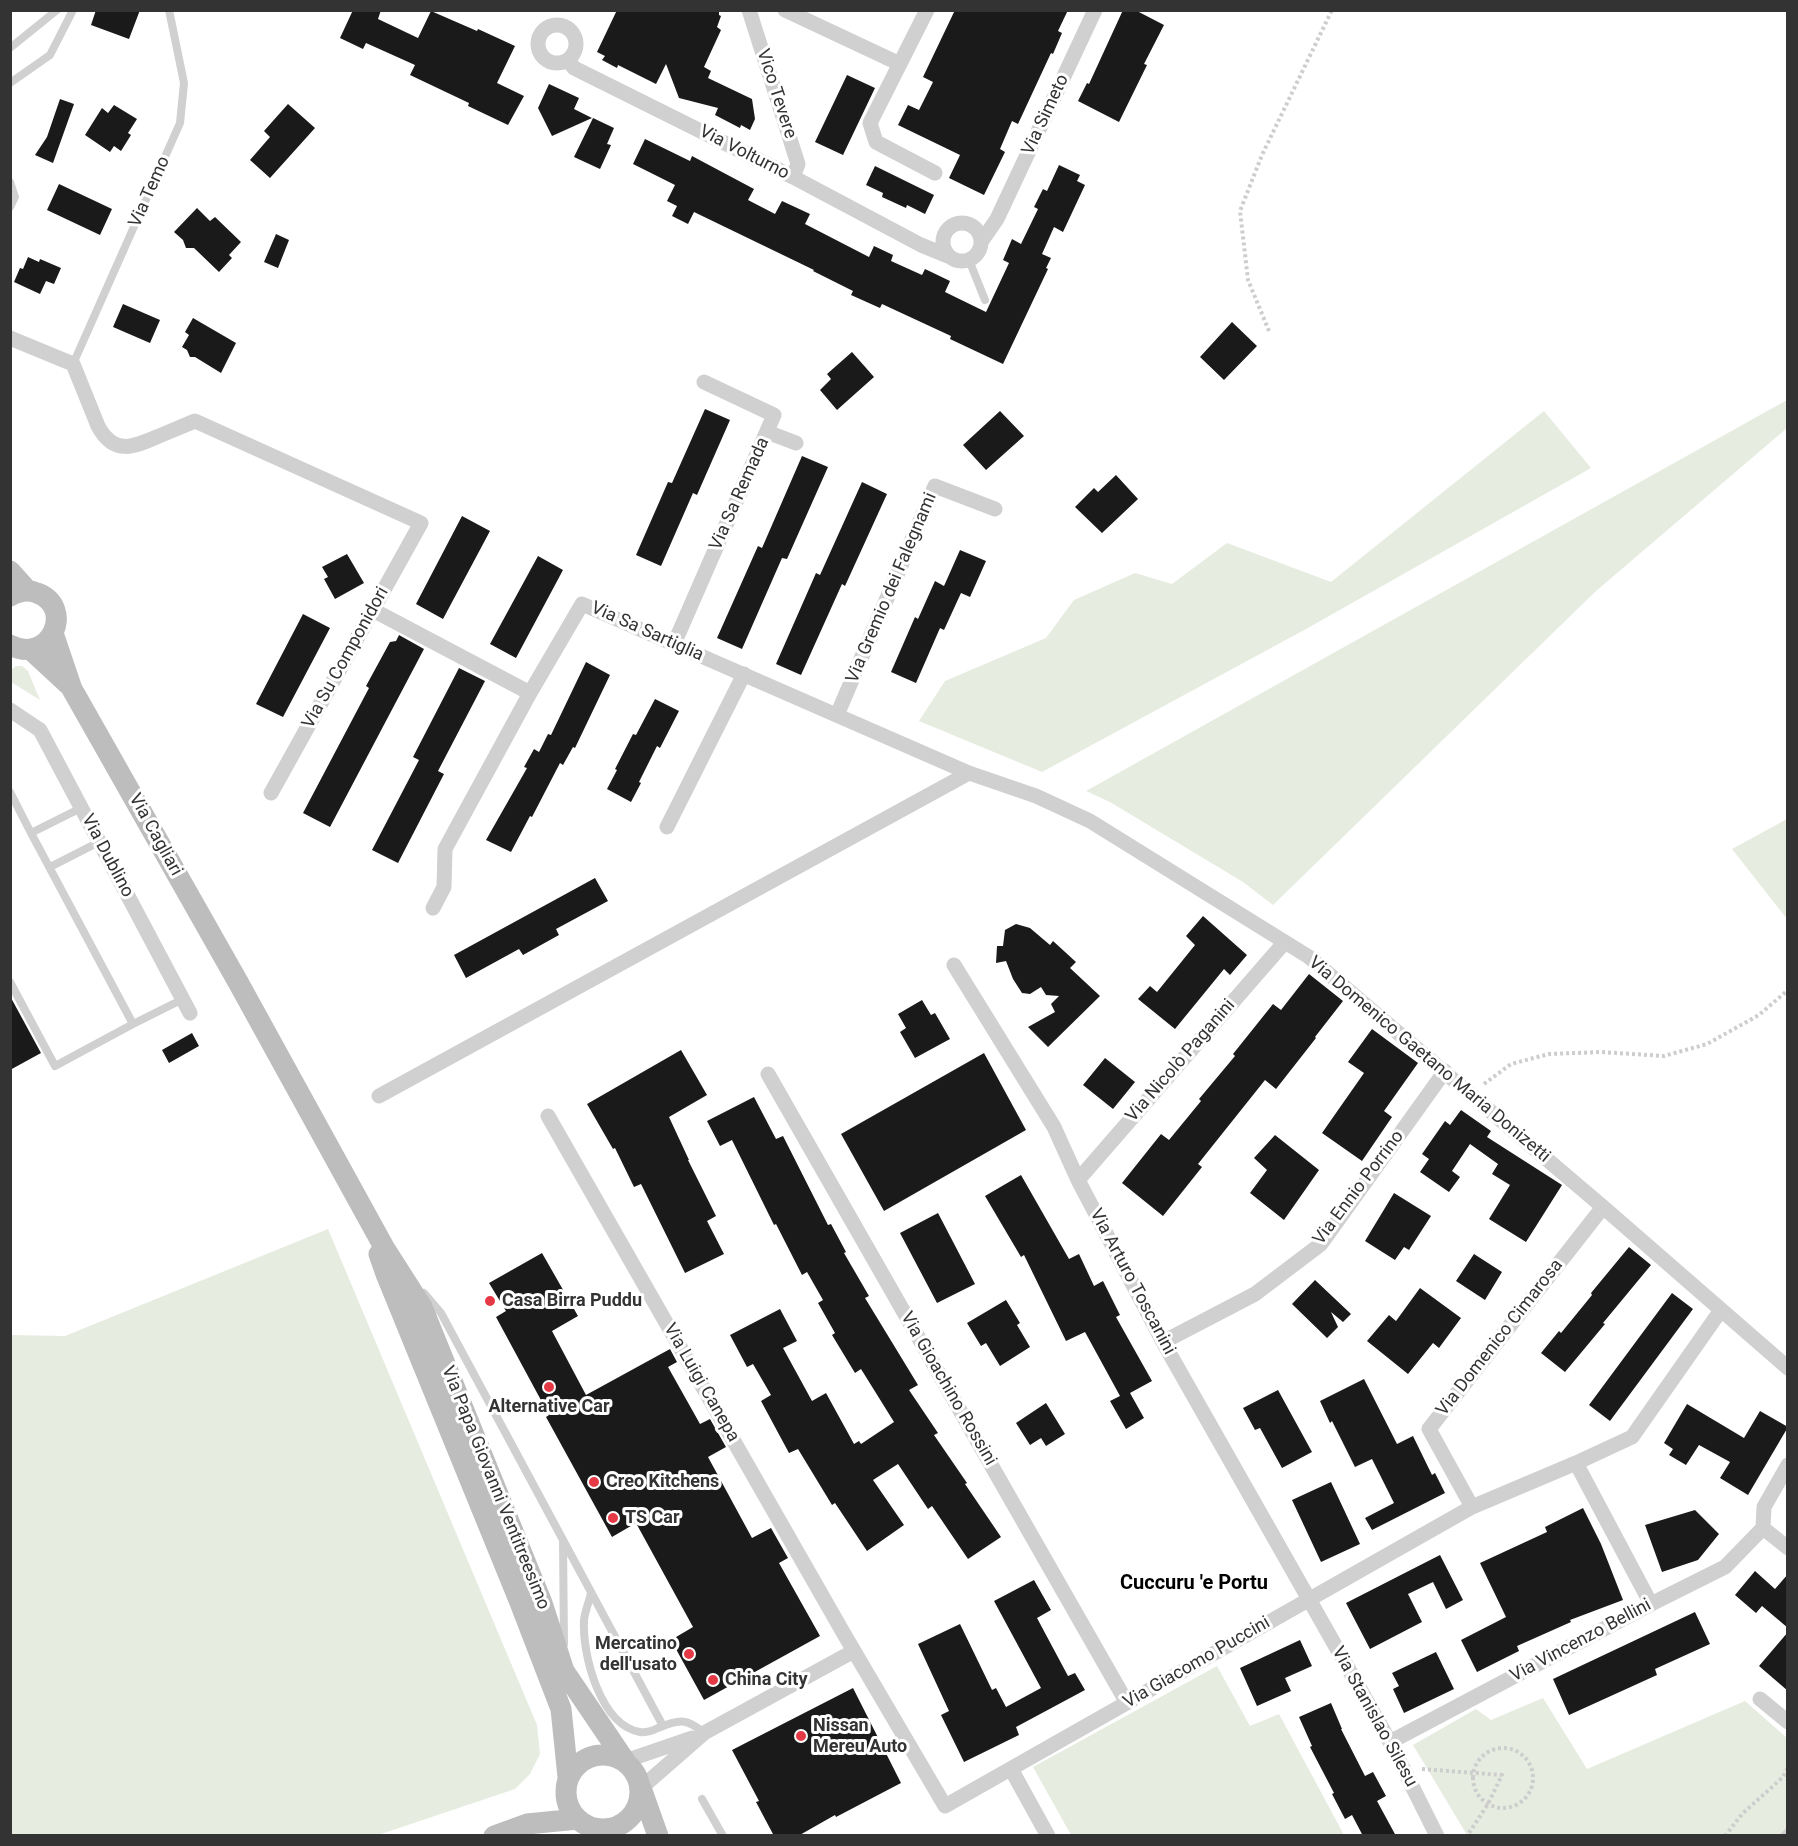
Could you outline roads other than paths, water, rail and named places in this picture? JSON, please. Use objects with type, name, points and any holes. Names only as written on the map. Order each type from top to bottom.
[{"type":"main road","name":"Via Cagliari","points":[[10,571],[19,593],[42,595],[52,605],[56,619],[53,633],[44,644],[20,647]]},
{"type":"main road","name":"Via Cagliari","points":[[53,633],[72,689],[322,1134]]},
{"type":"main road","name":"Via Cagliari","points":[[20,647],[72,689]]},
{"type":"main road","name":"Via Papa Giovanni Ventitreesimo","points":[[322,1134],[385,1249],[422,1307],[542,1603],[564,1671],[625,1761],[634,1770],[658,1836]]},
{"type":"main road","name":"Via Papa Giovanni Ventitreesimo","points":[[367,1213],[386,1274],[561,1709],[569,1808],[591,1827]]},
{"type":"main road","points":[[527,1824],[567,1786],[574,1768],[582,1760],[603,1754],[625,1761]]},
{"type":"main road","points":[[494,1836],[527,1824],[615,1827],[635,1812],[640,1800],[640,1788]]},
{"type":"street","name":"Vico Tevere","points":[[749,10],[798,164],[793,177]]},
{"type":"street","points":[[785,10],[900,64]]},
{"type":"street","points":[[927,10],[870,123],[876,142],[934,173]]},
{"type":"street","name":"Via Simeto","points":[[981,242],[997,219],[1095,10]]},
{"type":"street","name":"Via Volturno","points":[[568,60],[574,68],[793,177],[921,245],[948,256]]},
{"type":"street","points":[[969,224],[980,235],[980,249],[969,261],[954,260],[948,256],[942,243],[948,229],[961,223],[969,224],[997,219]]},
{"type":"street","points":[[921,245],[944,235]]},
{"type":"street","points":[[10,338],[73,364]]},
{"type":"street","name":"Via Su Componidori","points":[[73,364],[98,426],[111,442],[132,447],[195,421],[421,523],[272,793]]},
{"type":"street","name":"Via Sa Remada","points":[[674,644],[774,415],[704,382]]},
{"type":"street","points":[[767,432],[796,443]]},
{"type":"street","name":"Via Gremio dei Falegnami","points":[[837,715],[935,486],[995,509]]},
{"type":"street","name":"Via Sa Sartiglia","points":[[530,693],[582,604],[969,773]]},
{"type":"street","points":[[373,610],[530,693],[445,849],[444,886],[433,908]]},
{"type":"street","points":[[667,827],[744,674]]},
{"type":"street","name":"Via Dublino","points":[[10,710],[40,730],[190,1013]]},
{"type":"street","points":[[379,1096],[969,773]]},
{"type":"street","name":"Via Domenico Gaetano Maria Donizetti","points":[[969,773],[1036,796],[1090,821],[1309,957],[1445,1071],[1788,1368]]},
{"type":"street","name":"Via Nicolò Paganini","points":[[1078,1180],[1284,943]]},
{"type":"street","name":"Via Arturo Toscanini","points":[[954,965],[1054,1127],[1078,1180],[1163,1342],[1309,1599]]},
{"type":"street","name":"Via Ennio Porrino","points":[[1163,1342],[1255,1294],[1321,1244],[1445,1071]]},
{"type":"street","name":"Via Gioachino Rossini","points":[[768,1074],[1127,1703]]},
{"type":"street","name":"Via Luigi Canepa","points":[[548,1116],[854,1651]]},
{"type":"street","name":"Via Domenico Cimarosa","points":[[1472,1506],[1429,1429],[1603,1207]]},
{"type":"street","name":"Via Giacomo Puccini","points":[[854,1651],[945,1806],[1472,1506],[1632,1437],[1721,1310]]},
{"type":"street","points":[[1576,1463],[1651,1604]]},
{"type":"street","points":[[1788,1465],[1764,1508],[1763,1528],[1788,1548]]},
{"type":"street","name":"Via Vincenzo Bellini","points":[[1390,1742],[1725,1567],[1763,1528]]},
{"type":"street","name":"Via Stanislao Silesu","points":[[1309,1599],[1390,1742],[1437,1836]]},
{"type":"street","points":[[625,1761],[702,1734],[854,1651]]},
{"type":"street","points":[[1760,1699],[1788,1722]]},
{"type":"street","points":[[640,1788],[702,1734]]},
{"type":"street","points":[[1011,1769],[1048,1836]]},
{"type":"lane","points":[[10,48],[57,10]]},
{"type":"lane","points":[[10,83],[50,55],[73,10]]},
{"type":"lane","name":"Via Temo","points":[[73,364],[180,123],[184,83],[169,10]]},
{"type":"lane","points":[[10,182],[15,197],[10,207]]},
{"type":"lane","points":[[969,261],[985,300]]},
{"type":"lane","points":[[10,792],[133,1024]]},
{"type":"lane","points":[[31,833],[81,808]]},
{"type":"lane","points":[[50,867],[99,842]]},
{"type":"lane","points":[[10,982],[55,1066],[183,999]]},
{"type":"lane","points":[[385,1249],[441,1313],[663,1726]]},
{"type":"lane","points":[[563,1541],[564,1671]]},
{"type":"lane","points":[[591,1593],[584,1622],[586,1656],[606,1705],[617,1720],[632,1730],[642,1732],[650,1732],[679,1721],[686,1721],[693,1724],[702,1734]]},
{"type":"lane","points":[[702,1799],[723,1836]]},
{"type":"place","name":"Casa Birra Puddu","points":[[490,1301]]},
{"type":"place","name":"Alternative Car","points":[[549,1387]]},
{"type":"place","name":"Creo Kitchens","points":[[594,1482]]},
{"type":"place","name":"TS Car","points":[[613,1518]]},
{"type":"place","name":"Mercatino dell'usato","points":[[689,1654]]},
{"type":"place","name":"China City","points":[[713,1680]]},
{"type":"place","name":"Nissan Mereu Auto","points":[[801,1736]]},
{"type":"district","name":"Cuccuru 'e Portu","points":[[1194,1584]]}]
